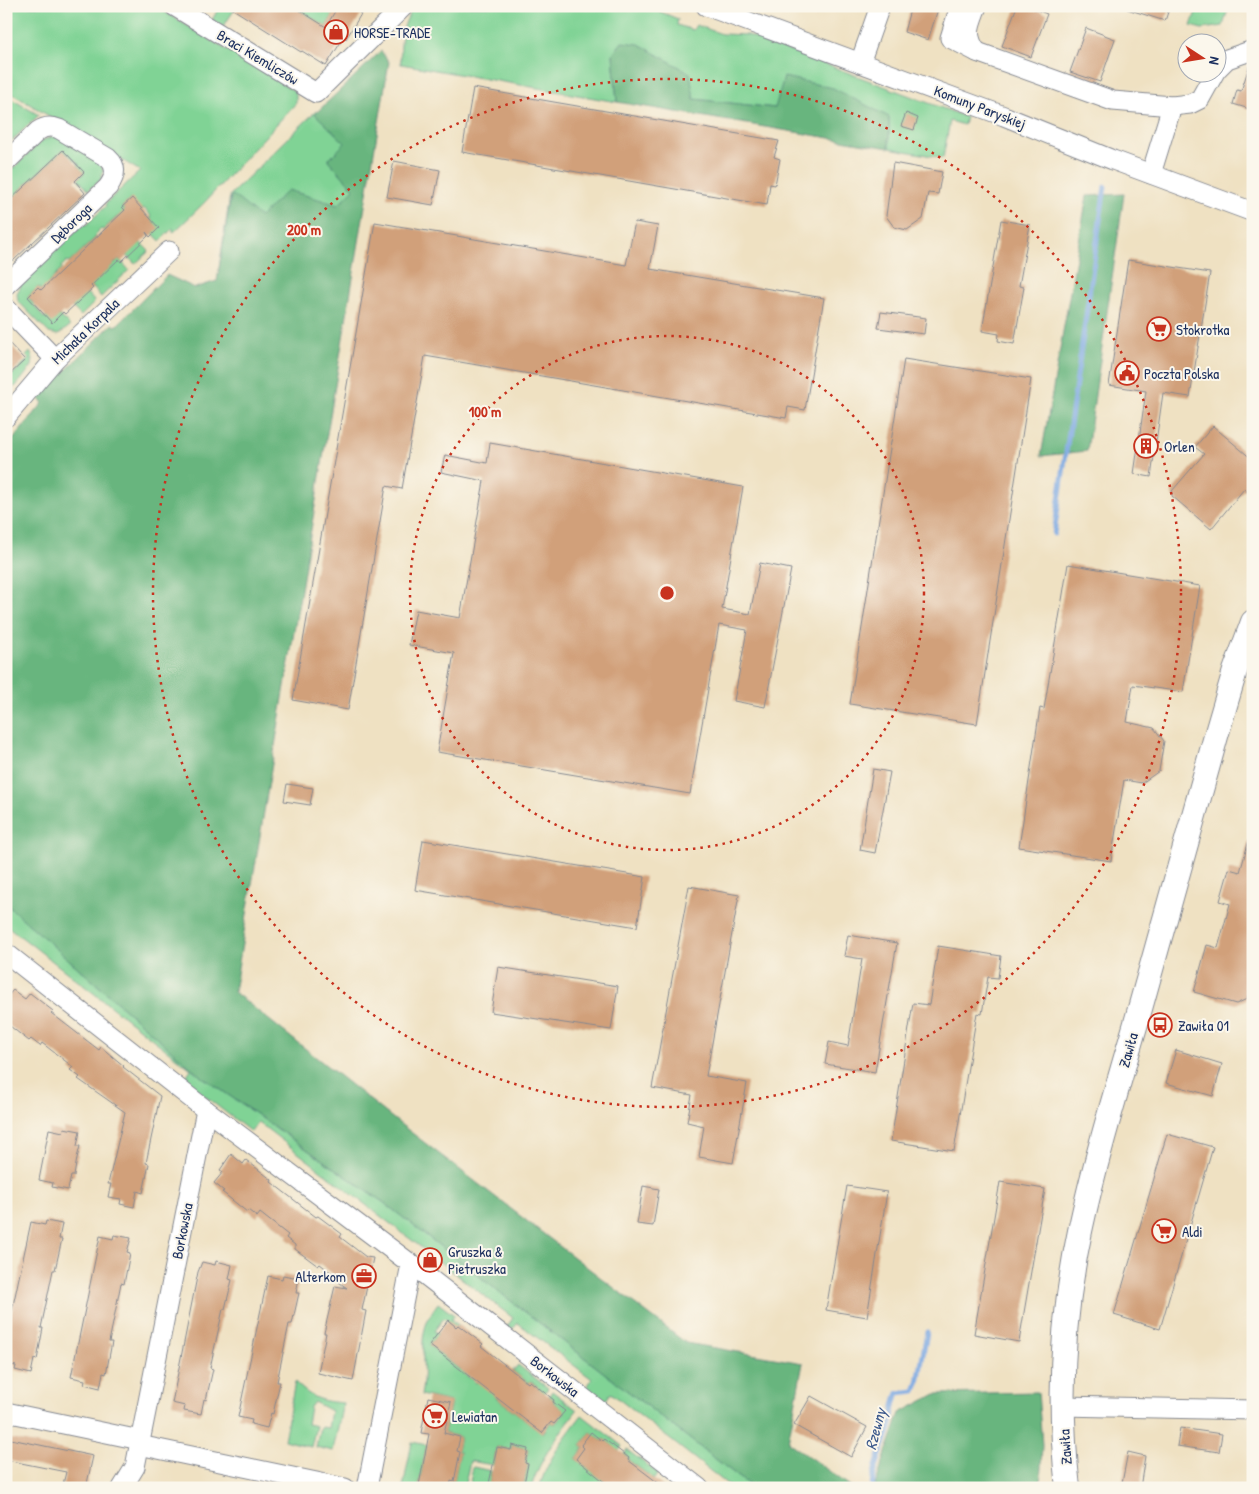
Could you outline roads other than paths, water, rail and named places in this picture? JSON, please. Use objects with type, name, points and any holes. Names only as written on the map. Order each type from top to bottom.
[{"type":"street","name":"Braci Kiemliczów","points":[[174,6],[316,93],[404,6]]},
{"type":"street","name":"Komuny Paryskiej","points":[[706,6],[1004,116],[1253,212]]},
{"type":"street","points":[[860,63],[880,6]]},
{"type":"street","points":[[960,6],[950,38],[976,52],[1113,102],[1172,106],[1190,104],[1200,99],[1210,82]]},
{"type":"street","points":[[976,6],[969,28],[970,42],[976,52]]},
{"type":"street","points":[[1226,60],[1253,50]]},
{"type":"street","points":[[1151,174],[1172,106]]},
{"type":"street","name":"Dęboroga","points":[[6,162],[38,131],[48,127],[59,129],[104,156],[111,161],[115,168],[110,185],[6,285]]},
{"type":"street","name":"Michała Korpala","points":[[8,411],[55,359],[169,251]]},
{"type":"street","points":[[6,308],[55,359]]},
{"type":"street","name":"Zawiła","points":[[1068,1488],[1062,1406],[1063,1365],[1068,1302],[1080,1232],[1096,1166],[1218,729],[1235,671],[1253,622]]},
{"type":"street","name":"Borkowska","points":[[6,953],[206,1110],[411,1264],[699,1488]]},
{"type":"street","name":"Borkowska","points":[[122,1488],[135,1467],[206,1110]]},
{"type":"street","points":[[367,1488],[411,1264]]},
{"type":"street","points":[[1062,1406],[1253,1410]]},
{"type":"street","points":[[6,1412],[345,1488]]},
{"type":"waterway","points":[[1054,534],[1105,186]]},
{"type":"waterway","name":"Rzewny","points":[[872,1488],[874,1472],[890,1427],[898,1393],[915,1391],[918,1383],[927,1332]]},
{"type":"place","name":"HORSE-TRADE","points":[[336,32]]},
{"type":"place","name":"Stokrotka","points":[[1159,329]]},
{"type":"place","name":"Poczta Polska","points":[[1127,373]]},
{"type":"place","name":"Orlen","points":[[1146,446]]},
{"type":"place","name":"Zawiła 01","points":[[1160,1025]]},
{"type":"place","name":"Aldi","points":[[1164,1231]]},
{"type":"place","name":"Gruszka & Pietruszka","points":[[430,1260]]},
{"type":"place","name":"Alterkom","points":[[364,1276]]},
{"type":"place","name":"Lewiatan","points":[[435,1416]]}]
